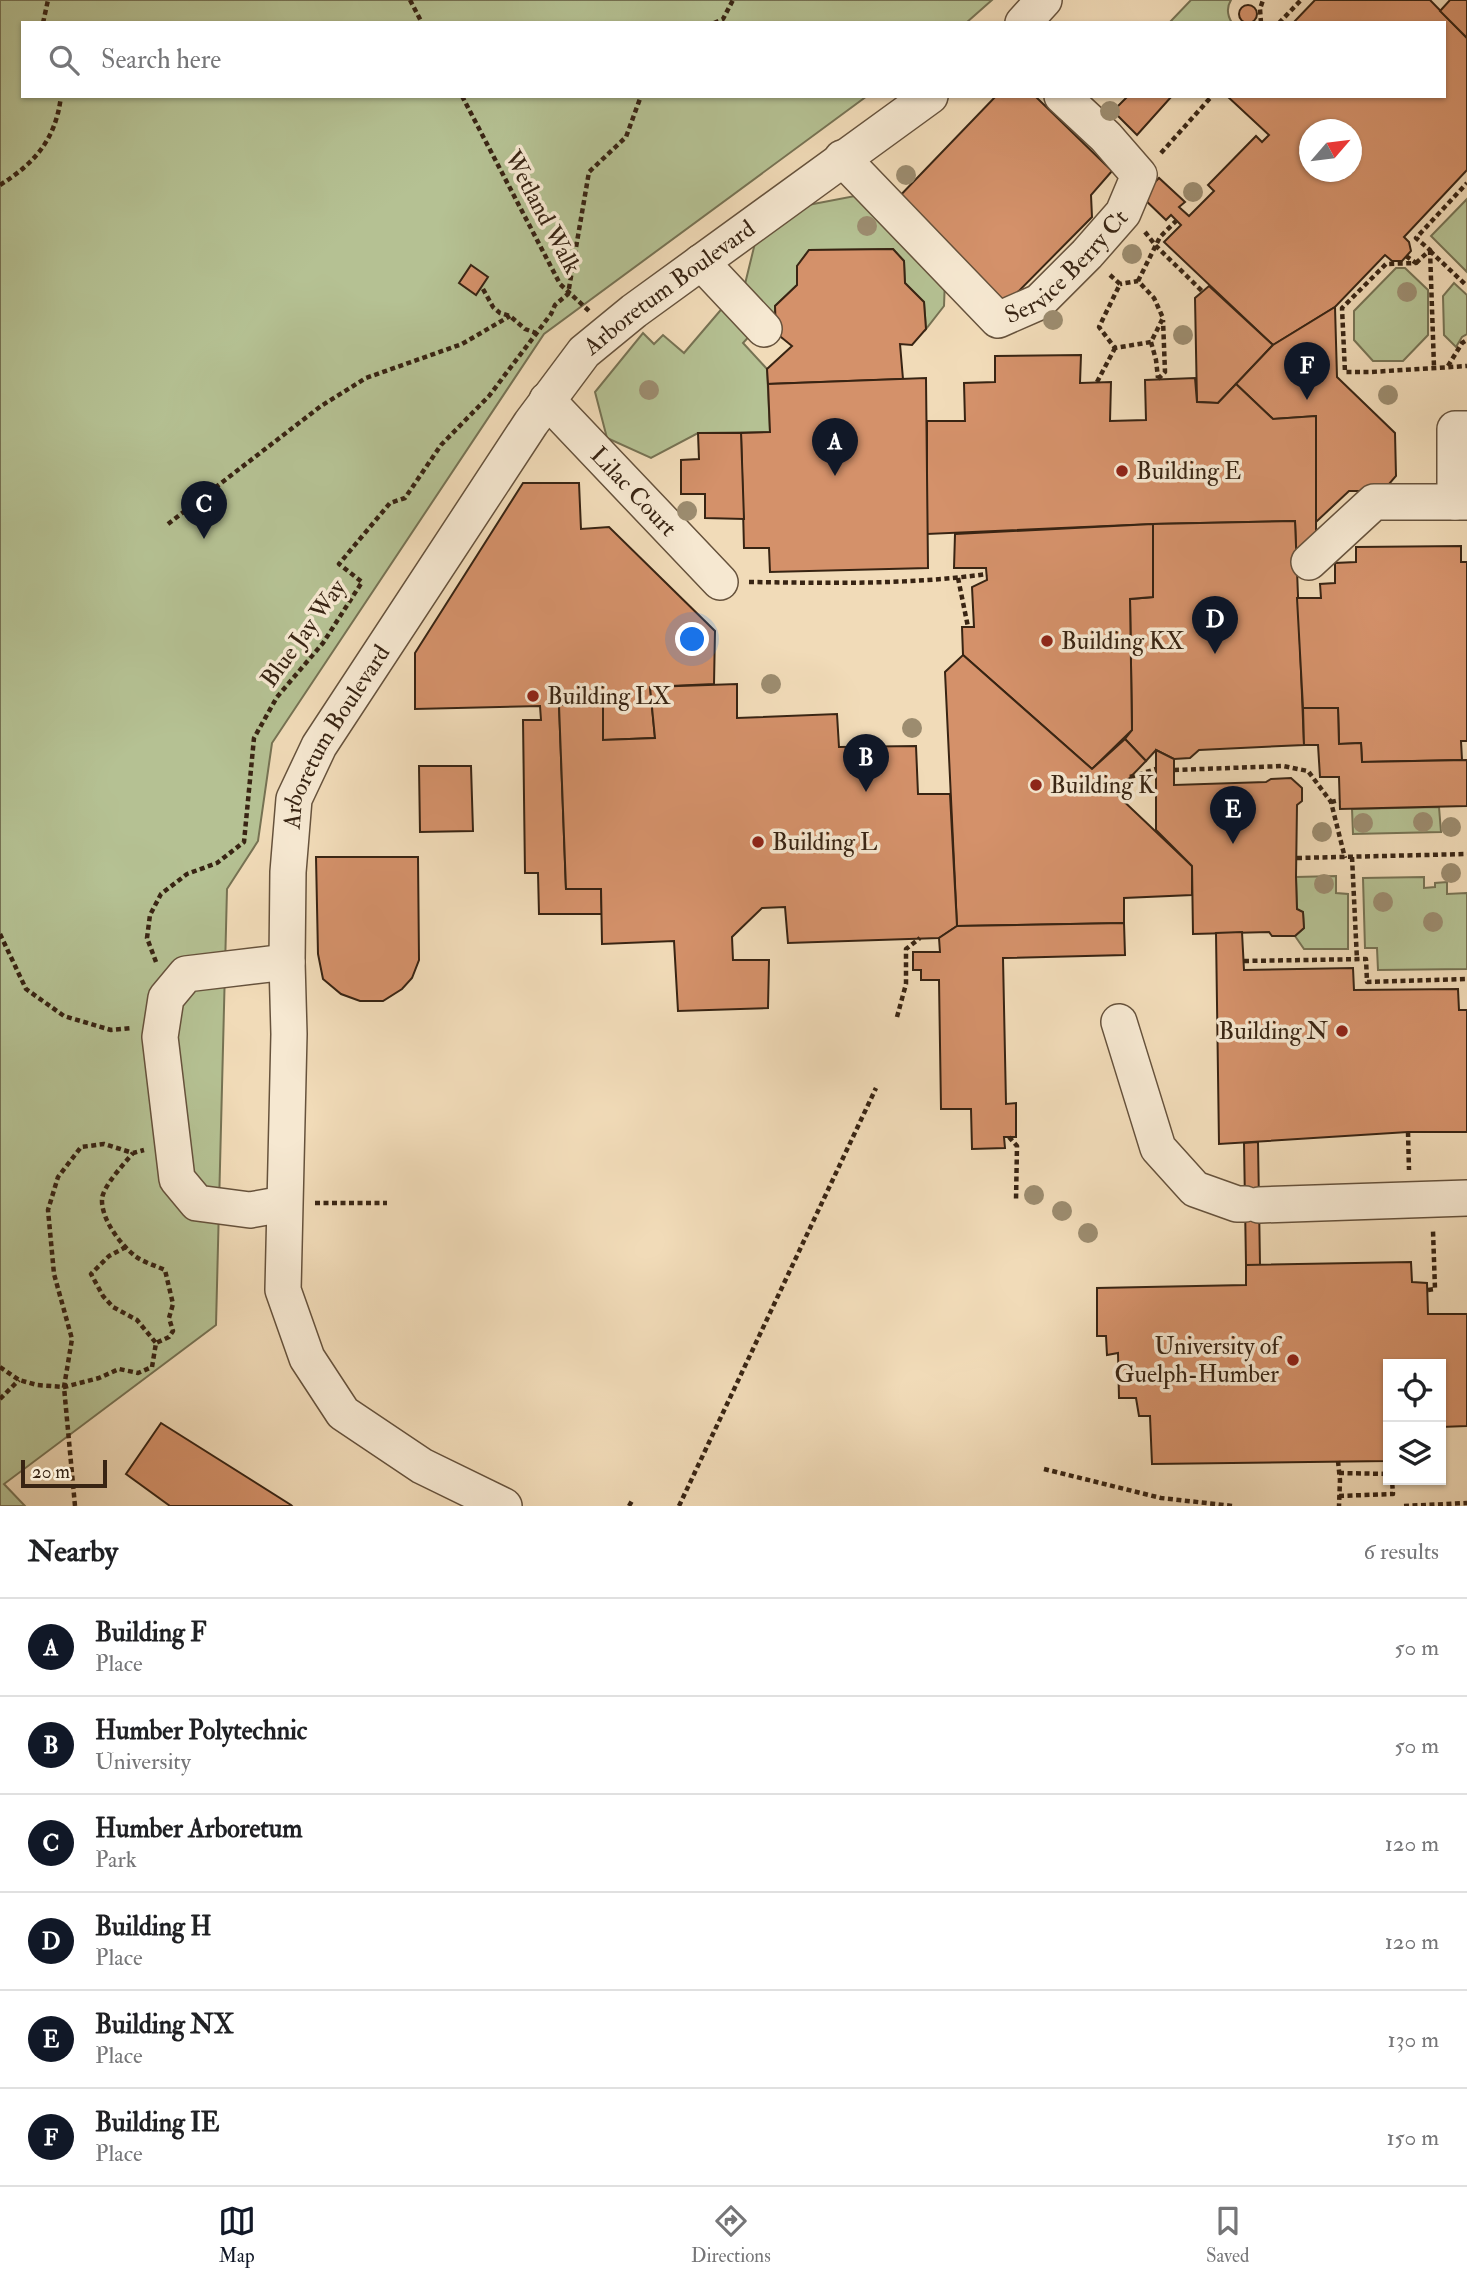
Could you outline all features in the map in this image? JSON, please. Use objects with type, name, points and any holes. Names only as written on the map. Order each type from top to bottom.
[{"type":"lane","points":[[1025,21],[1044,0]]},
{"type":"lane","name":"Arboretum Boulevard","points":[[504,1506],[422,1466],[343,1413],[307,1358],[283,1290],[289,1034],[288,872],[295,799],[319,746],[547,400],[584,352],[701,262],[927,98]]},
{"type":"lane","name":"Service Berry Ct","points":[[842,158],[998,320],[1039,303],[1087,254],[1123,213],[1139,175],[1106,137],[1064,98]]},
{"type":"lane","points":[[701,262],[764,330]]},
{"type":"lane","name":"Lilac Court","points":[[547,400],[720,582]]},
{"type":"lane","points":[[1309,562],[1374,502],[1461,502],[1455,429],[1467,429]]},
{"type":"lane","points":[[284,1204],[250,1210],[197,1203],[177,1179],[160,1037],[166,998],[186,974],[287,962]]},
{"type":"lane","points":[[1119,1022],[1158,1148],[1195,1189],[1237,1204],[1252,1205],[1467,1198]]},
{"type":"path","points":[[43,21],[48,0]]},
{"type":"path","points":[[410,0],[421,21]]},
{"type":"path","points":[[718,21],[723,19],[733,0]]},
{"type":"path","points":[[1261,21],[1263,0]]},
{"type":"path","points":[[1281,21],[1301,0]]},
{"type":"path","points":[[0,185],[27,166],[48,142],[61,98]]},
{"type":"path","name":"Wetland Walk","points":[[463,98],[560,284],[568,294],[612,329]]},
{"type":"path","points":[[483,289],[500,313],[510,316],[526,330],[536,333],[555,305],[568,294],[589,172],[626,137],[640,98]]},
{"type":"path","points":[[1467,183],[1416,238],[1467,286]]},
{"type":"path","points":[[1138,281],[1160,237],[1177,220]]},
{"type":"path","points":[[1156,246],[1202,291]]},
{"type":"path","points":[[1430,250],[1416,263],[1385,264],[1342,308],[1345,372],[1467,366]]},
{"type":"path","points":[[1430,250],[1434,367]]},
{"type":"path","points":[[1087,254],[1120,284]]},
{"type":"path","points":[[1406,256],[1416,263]]},
{"type":"path","points":[[1120,284],[1138,281]]},
{"type":"path","points":[[1138,281],[1154,298],[1163,318],[1165,372],[1158,379],[1151,342],[1163,318]]},
{"type":"path","points":[[1115,348],[1099,327],[1120,284]]},
{"type":"path","points":[[168,524],[312,413],[366,378],[462,344],[510,316]]},
{"type":"path","name":"Blue Jay Way","points":[[166,967],[156,962],[147,938],[150,915],[161,894],[187,874],[217,863],[244,842],[254,738],[277,697],[323,643],[362,582],[339,564],[390,503],[405,498],[441,445],[489,396],[536,333]]},
{"type":"path","points":[[1448,366],[1462,343],[1467,340]]},
{"type":"path","points":[[1115,348],[1151,342]]},
{"type":"path","points":[[1097,383],[1115,348]]},
{"type":"path","points":[[720,582],[857,583],[987,574]]},
{"type":"path","points":[[958,578],[968,627]]},
{"type":"path","points":[[1174,770],[1283,766],[1308,771],[1331,802],[1345,858]]},
{"type":"path","points":[[1130,777],[1156,769]]},
{"type":"path","points":[[1331,802],[1340,800]]},
{"type":"path","points":[[1297,858],[1467,854]]},
{"type":"path","points":[[1352,857],[1357,960]]},
{"type":"path","points":[[0,934],[26,989],[64,1016],[111,1030],[138,1027]]},
{"type":"path","points":[[897,1017],[906,984],[906,949],[920,938]]},
{"type":"path","points":[[1244,961],[1366,960],[1367,982],[1467,979]]},
{"type":"path","points":[[679,1506],[876,1088]]},
{"type":"path","points":[[1408,1132],[1409,1163]]},
{"type":"path","points":[[1009,1137],[1017,1146],[1016,1200]]},
{"type":"path","points":[[75,1506],[64,1387],[72,1339],[54,1274],[48,1210],[58,1177],[81,1147],[104,1144],[133,1153],[172,1143]]},
{"type":"path","points":[[133,1153],[102,1197],[105,1216],[126,1247],[136,1257],[165,1270],[173,1304],[169,1318],[173,1332],[156,1343]]},
{"type":"path","points":[[1428,1290],[1435,1290],[1432,1199]]},
{"type":"path","points":[[284,1204],[387,1203]]},
{"type":"path","points":[[0,1367],[19,1380],[37,1385],[64,1387],[99,1378],[119,1368],[138,1373],[152,1367],[156,1343],[137,1320],[114,1307],[103,1296],[91,1274],[109,1256],[126,1247]]},
{"type":"path","points":[[0,1399],[19,1380]]},
{"type":"path","points":[[1338,1461],[1339,1506]]},
{"type":"path","points":[[1044,1469],[1160,1498],[1233,1506]]},
{"type":"path","points":[[1339,1473],[1383,1474]]},
{"type":"path","points":[[1339,1496],[1393,1494],[1392,1485]]},
{"type":"path","points":[[629,1506],[633,1499]]},
{"type":"path","points":[[1404,1506],[1467,1503]]},
{"type":"green space","points":[[0,0],[992,0],[968,21],[21,21],[21,98],[864,98],[544,334],[272,743],[258,841],[227,889],[216,1325],[4,1484],[25,1506],[0,1506]]},
{"type":"green space","points":[[1191,0],[1231,0],[1228,12],[1231,21],[1171,21]]},
{"type":"green space","points":[[860,195],[945,279],[944,306],[926,329],[924,302],[905,283],[904,261],[893,249],[809,250],[797,266],[797,285],[775,306],[775,316],[745,284],[755,243],[803,206]]},
{"type":"green space","points":[[1467,199],[1467,272],[1431,236]]},
{"type":"green space","points":[[1396,268],[1405,268],[1428,290],[1428,335],[1403,361],[1373,361],[1354,340],[1354,311]]},
{"type":"green space","points":[[1454,283],[1467,295],[1467,334],[1456,347],[1444,335],[1443,296]]},
{"type":"green space","points":[[725,305],[754,331],[743,343],[767,369],[770,432],[698,433],[651,458],[607,438],[595,392],[643,333],[654,344],[663,335],[684,353]]},
{"type":"green space","points":[[1439,807],[1441,832],[1353,834],[1352,809]]},
{"type":"green space","points":[[1336,876],[1336,893],[1348,894],[1348,949],[1304,949],[1295,936],[1304,928],[1303,913],[1297,909],[1296,877]]},
{"type":"green space","points":[[1424,877],[1424,888],[1447,882],[1447,894],[1467,893],[1467,969],[1378,970],[1377,948],[1365,948],[1363,878]]},
{"type":"building","points":[[1315,0],[1430,0],[1467,38],[1467,170],[1404,237],[1409,242],[1411,251],[1402,261],[1392,261],[1385,255],[1335,307],[1273,345],[1164,242],[1181,225],[1171,215],[1166,220],[1141,196],[1159,178],[1185,202],[1179,207],[1189,216],[1214,191],[1208,185],[1256,136],[1262,142],[1269,135],[1229,98],[1446,98],[1446,21],[1295,21]]},
{"type":"building","points":[[1450,0],[1467,0],[1467,38],[1440,11]]},
{"type":"building","points":[[1248,5],[1256,11],[1252,21],[1244,21],[1239,14],[1242,8]]},
{"type":"building","points":[[994,98],[1037,98],[1112,171],[1091,195],[1092,217],[1002,308],[893,203]]},
{"type":"building","points":[[1126,98],[1170,98],[1137,135],[1113,111]]},
{"type":"building","points":[[893,249],[904,261],[905,283],[924,302],[926,329],[912,345],[900,344],[903,379],[768,384],[767,369],[792,346],[776,333],[775,306],[797,285],[797,266],[809,250]]},
{"type":"building","points":[[471,265],[488,277],[476,295],[459,283]]},
{"type":"building","points":[[1209,286],[1273,345],[1218,403],[1197,402],[1195,298]]},
{"type":"building","points":[[1335,307],[1337,377],[1395,433],[1396,476],[1383,491],[1349,491],[1316,522],[1316,416],[1273,419],[1236,384],[1273,345]]},
{"type":"building","name":"Building E","points":[[1081,355],[1080,383],[1111,382],[1110,421],[1146,420],[1145,380],[1195,378],[1197,402],[1218,403],[1236,384],[1273,419],[1316,416],[1316,550],[1296,550],[1295,521],[927,534],[927,421],[965,421],[964,383],[995,382],[995,356]]},
{"type":"building","points":[[926,378],[928,568],[770,572],[769,548],[744,548],[741,433],[770,432],[768,384]]},
{"type":"building","points":[[698,433],[741,433],[744,519],[705,518],[705,494],[681,494],[681,460],[699,459]]},
{"type":"building","name":"Building LX","points":[[523,483],[579,483],[581,529],[609,527],[715,631],[714,684],[650,687],[655,738],[603,740],[603,705],[559,705],[566,889],[601,889],[602,914],[539,914],[538,873],[525,873],[523,720],[541,720],[540,706],[415,709],[415,653]]},
{"type":"building","points":[[1295,521],[1304,745],[1199,750],[1190,758],[1174,759],[1156,750],[1146,761],[1125,739],[1132,730],[1130,599],[1153,597],[1153,524]]},
{"type":"building","name":"Building KX","points":[[1153,524],[1153,597],[1130,599],[1132,730],[1092,769],[963,655],[962,627],[974,627],[972,587],[987,580],[986,568],[954,568],[955,534]]},
{"type":"building","points":[[1461,546],[1461,562],[1467,562],[1467,741],[1461,741],[1462,760],[1362,762],[1361,743],[1339,744],[1338,708],[1303,708],[1297,598],[1321,598],[1320,584],[1335,583],[1335,563],[1356,562],[1356,547]]},
{"type":"building","name":"Building K","points":[[963,655],[1092,769],[1125,739],[1146,761],[1115,793],[1192,866],[1192,895],[1124,898],[1124,923],[957,926],[945,672]]},
{"type":"building","name":"Building L","points":[[737,684],[737,718],[837,714],[839,747],[916,746],[918,794],[950,794],[957,926],[939,938],[788,943],[785,907],[762,908],[732,937],[733,960],[769,960],[768,1008],[678,1011],[674,941],[602,944],[601,889],[566,889],[559,705],[603,705],[603,740],[655,738],[650,687]]},
{"type":"building","points":[[1303,708],[1338,708],[1339,744],[1361,743],[1362,762],[1467,760],[1467,806],[1340,809],[1339,777],[1320,777],[1318,745],[1304,745]]},
{"type":"building","points":[[1156,750],[1174,759],[1174,785],[1266,782],[1271,779],[1291,778],[1302,788],[1302,801],[1297,805],[1296,877],[1297,909],[1303,912],[1304,928],[1295,936],[1272,936],[1269,932],[1193,934],[1192,866],[1156,830]]},
{"type":"building","points":[[419,766],[471,766],[473,831],[420,832]]},
{"type":"building","points":[[316,857],[418,857],[419,960],[412,978],[402,989],[383,1001],[360,1001],[341,994],[323,979],[318,954]]},
{"type":"building","points":[[1124,923],[1125,955],[1003,958],[1006,1104],[1016,1103],[1016,1137],[1004,1137],[1005,1148],[972,1149],[971,1109],[941,1109],[939,980],[921,980],[921,970],[913,970],[913,952],[940,952],[939,938],[957,926]]},
{"type":"building","name":"Building N","points":[[1242,932],[1244,970],[1353,968],[1354,990],[1458,989],[1459,1010],[1467,1010],[1467,1132],[1408,1132],[1219,1144],[1216,933]]},
{"type":"building","points":[[1258,1142],[1260,1265],[1246,1265],[1244,1143]]},
{"type":"building","name":"University of Guelph-Humber","points":[[1411,1262],[1412,1282],[1427,1283],[1428,1314],[1467,1314],[1467,1426],[1446,1427],[1446,1359],[1383,1359],[1383,1461],[1152,1464],[1150,1416],[1139,1416],[1136,1398],[1119,1398],[1118,1353],[1107,1355],[1106,1336],[1097,1336],[1097,1288],[1246,1285],[1246,1265]]},
{"type":"building","points":[[161,1423],[292,1506],[170,1506],[126,1474]]},
{"type":"place","name":"Building IE","points":[[1307,400]]},
{"type":"place","name":"Building E","points":[[1122,471]]},
{"type":"place","name":"Building F","points":[[835,476]]},
{"type":"place","name":"Humber Arboretum","points":[[204,539]]},
{"type":"place","name":"Building KX","points":[[1047,641]]},
{"type":"place","name":"Building H","points":[[1215,654]]},
{"type":"place","name":"Building LX","points":[[533,696]]},
{"type":"place","name":"Building K","points":[[1036,785]]},
{"type":"place","name":"Humber Polytechnic","points":[[866,792]]},
{"type":"place","name":"Building L","points":[[758,842]]},
{"type":"place","name":"Building NX","points":[[1233,844]]},
{"type":"place","name":"Building N","points":[[1342,1031]]},
{"type":"place","name":"University of Guelph-Humber","points":[[1293,1360]]}]
